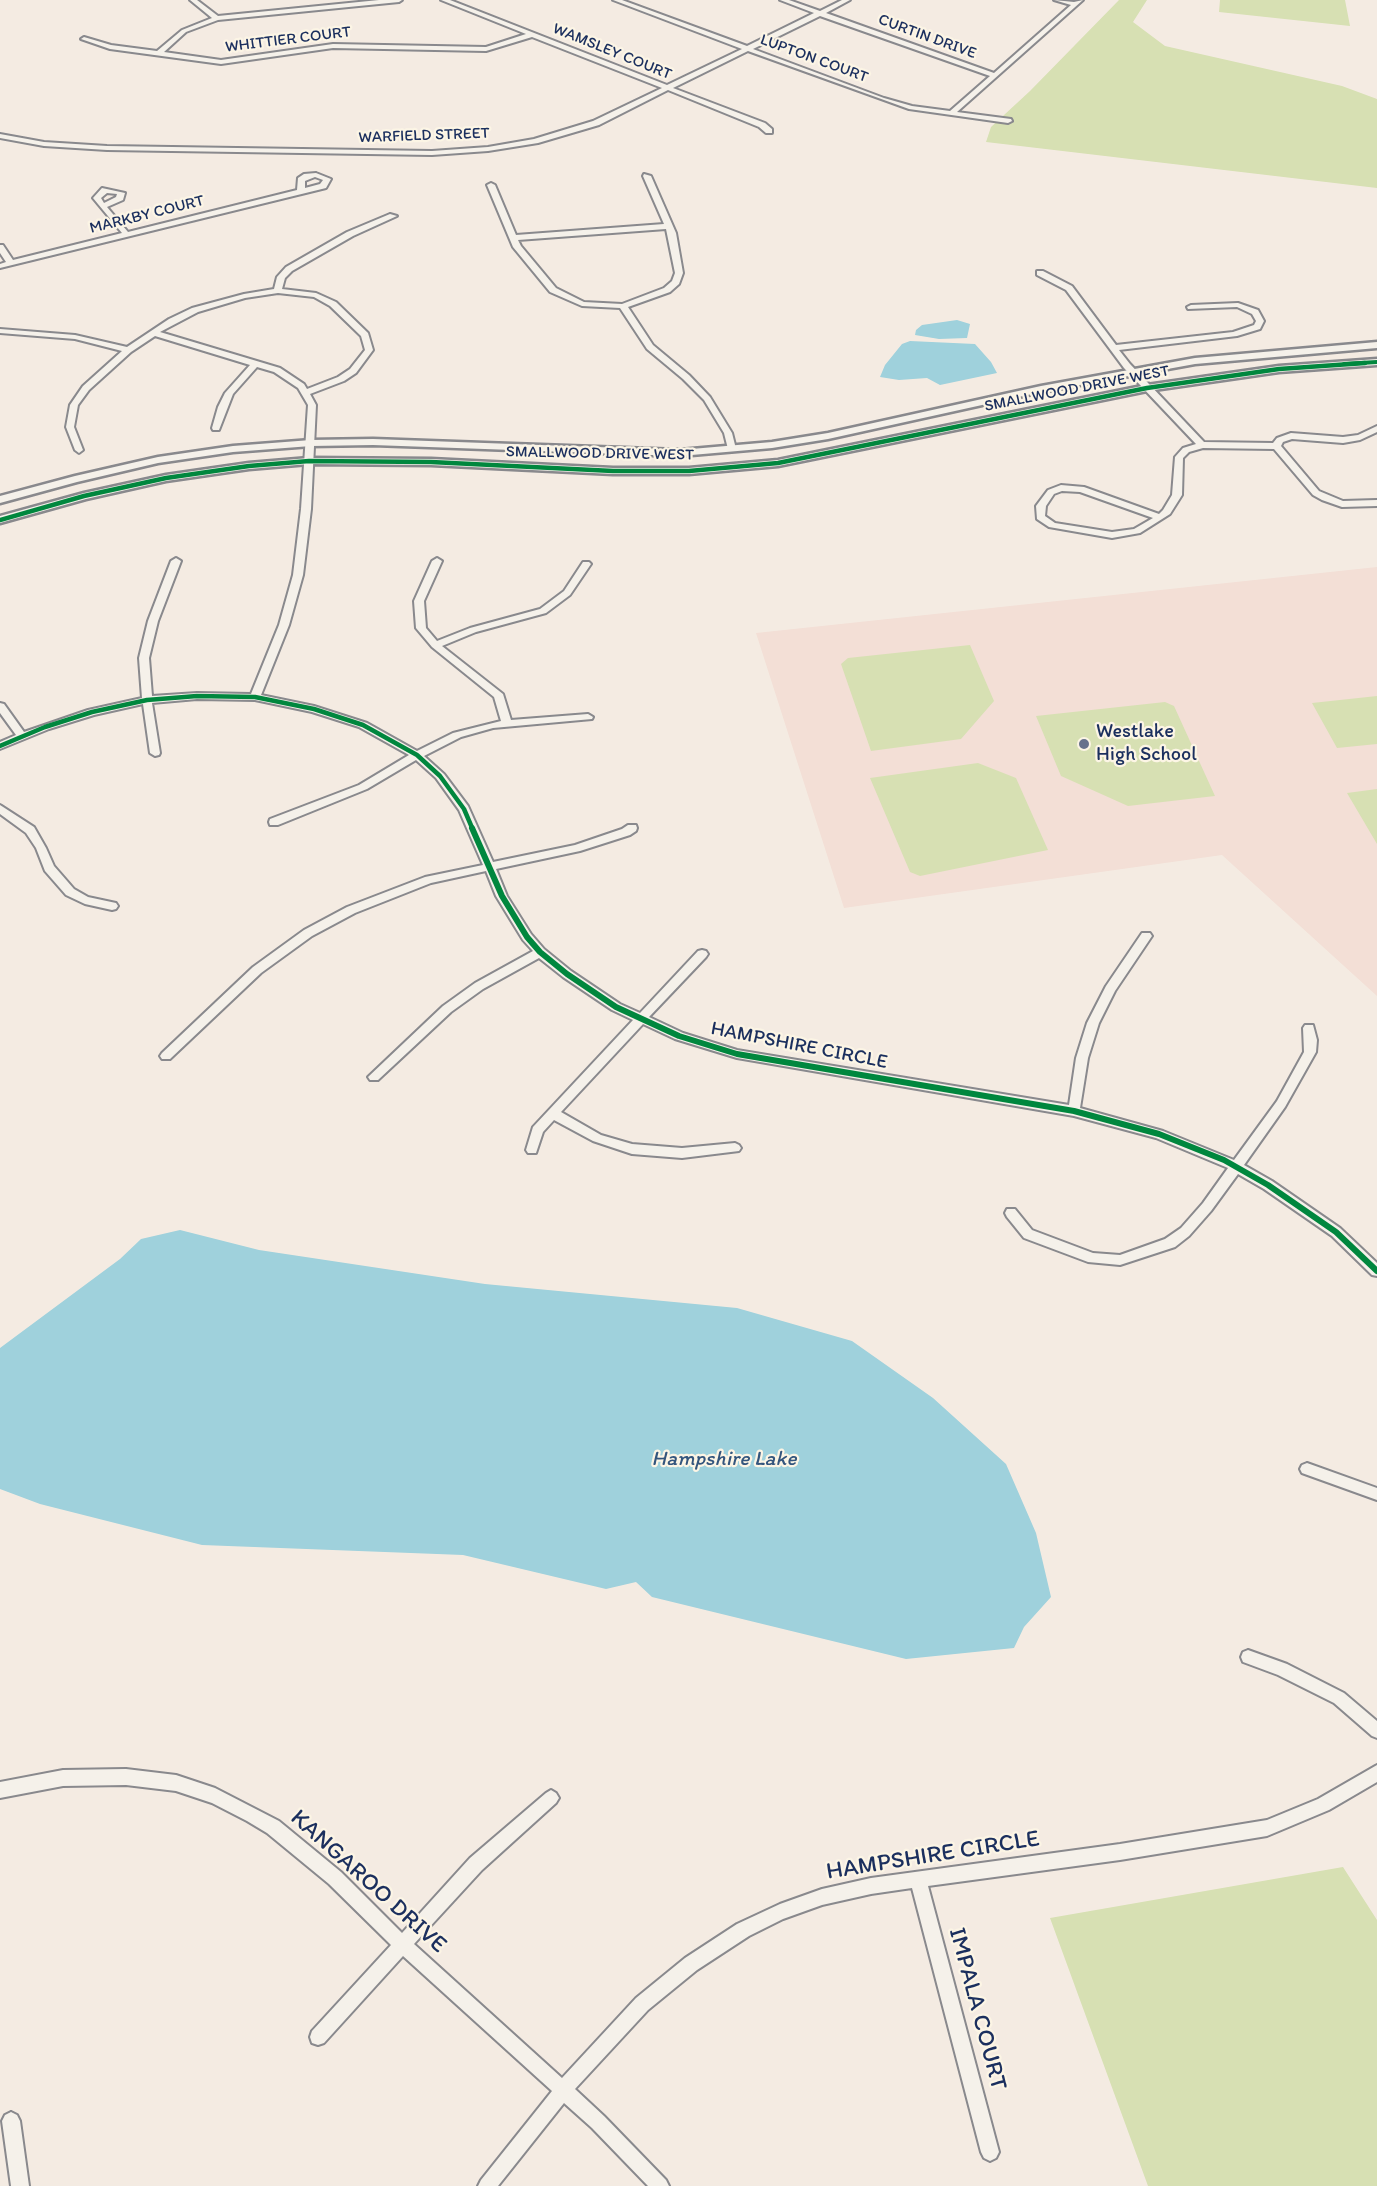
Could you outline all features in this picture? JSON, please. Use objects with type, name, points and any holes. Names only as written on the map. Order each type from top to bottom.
[{"type":"street","points":[[193,0],[217,18]]},
{"type":"street","points":[[159,53],[184,31],[217,18],[301,4],[399,0]]},
{"type":"street","name":"WAMSLEY COURT","points":[[444,0],[762,124],[769,131]]},
{"type":"street","name":"LUPTON COURT","points":[[616,0],[911,108],[1008,121]]},
{"type":"street","name":"CURTIN DRIVE","points":[[783,0],[994,75]]},
{"type":"street","name":"WARFIELD STREET","points":[[0,136],[44,144],[107,148],[461,151],[535,141],[575,130],[668,88],[846,0]]},
{"type":"street","points":[[1057,0],[1078,2]]},
{"type":"street","points":[[953,112],[1078,2]]},
{"type":"street","name":"WHITTIER COURT","points":[[84,39],[110,47],[221,62],[333,46],[486,49],[531,34]]},
{"type":"street","points":[[491,185],[512,238],[531,266],[560,295],[582,304],[623,306],[652,297],[676,282],[679,267],[669,226],[647,176]]},
{"type":"street","name":"MARKBY COURT","points":[[0,266],[301,191]]},
{"type":"street","points":[[102,206],[126,235]]},
{"type":"street","points":[[278,291],[281,277],[290,269],[350,234],[393,216]]},
{"type":"street","points":[[512,238],[669,226]]},
{"type":"street","points":[[0,247],[11,263]]},
{"type":"street","points":[[1040,273],[1069,288],[1132,372],[1202,445]]},
{"type":"street","points":[[79,450],[70,426],[74,405],[86,388],[128,350],[154,333],[195,310],[244,296],[278,291],[308,293],[329,301],[365,335],[369,346],[363,360],[348,375],[306,392]]},
{"type":"street","points":[[1114,348],[1234,334],[1257,327],[1260,321],[1255,312],[1238,305],[1191,307]]},
{"type":"street","points":[[623,306],[650,347],[686,377],[707,399],[728,433],[732,449]]},
{"type":"street","points":[[0,332],[75,337],[128,350]]},
{"type":"street","points":[[154,333],[256,363],[287,375],[306,392],[312,405],[298,575],[284,625],[255,697]]},
{"type":"street","name":"SMALLWOOD DRIVE WEST","points":[[0,500],[75,478],[158,460],[233,449],[310,443],[402,443],[609,452],[732,449],[828,436],[1132,372],[1243,355],[1377,345]]},
{"type":"street","name":"SMALLWOOD DRIVE WEST","points":[[0,520],[84,496],[156,480],[249,466],[309,461],[431,462],[613,471],[737,467],[825,456],[1147,388],[1279,369],[1377,362]]},
{"type":"street","points":[[216,428],[229,393],[256,363]]},
{"type":"street","points":[[1276,446],[1280,440],[1291,436],[1343,440],[1360,438],[1377,429]]},
{"type":"street","points":[[1160,518],[1074,488],[1051,492],[1041,506],[1039,514],[1042,520],[1052,525],[1112,535],[1137,531],[1160,518],[1167,512],[1176,495],[1179,457],[1186,450],[1202,445],[1276,446],[1316,493],[1342,504],[1377,502]]},
{"type":"street","points":[[155,753],[147,700],[144,658],[147,643],[176,561]]},
{"type":"street","points":[[437,561],[420,595],[418,610],[423,632],[435,645],[499,696],[507,723]]},
{"type":"street","points":[[435,645],[473,630],[543,611],[567,593],[586,564]]},
{"type":"street","name":"HAMPSHIRE CIRCLE","points":[[0,746],[92,712],[147,700],[197,696],[255,697],[342,717],[379,732],[417,755],[458,798],[510,911],[540,952],[584,987],[640,1020],[679,1036],[737,1054],[1074,1110],[1150,1131],[1237,1167],[1327,1226],[1377,1272]]},
{"type":"street","points":[[0,706],[22,736]]},
{"type":"street","points":[[274,822],[363,787],[417,755],[457,735],[507,723],[588,717]]},
{"type":"street","points":[[0,809],[30,830],[49,868],[63,887],[85,900],[112,906]]},
{"type":"street","points":[[166,1056],[251,975],[308,933],[397,890],[429,880],[576,848],[632,828]]},
{"type":"street","points":[[1074,1110],[1082,1058],[1093,1023],[1115,981],[1146,936]]},
{"type":"street","points":[[375,1077],[423,1029],[447,1009],[479,986],[540,952]]},
{"type":"street","points":[[532,1150],[537,1130],[702,954]]},
{"type":"street","points":[[1011,1213],[1028,1234],[1076,1253],[1106,1259],[1133,1257],[1160,1248],[1185,1232],[1237,1167],[1303,1068],[1311,1045],[1309,1028]]},
{"type":"street","points":[[552,1113],[597,1138],[632,1149],[682,1153],[735,1148]]},
{"type":"street","points":[[1307,1469],[1377,1494]]},
{"type":"street","points":[[1248,1657],[1282,1670],[1339,1698],[1377,1731]]},
{"type":"street","name":"HAMPSHIRE CIRCLE","points":[[487,2186],[600,2046],[642,2004],[691,1964],[743,1930],[780,1912],[822,1897],[918,1879],[1120,1852],[1267,1828],[1323,1805],[1377,1773]]},
{"type":"street","name":"KANGAROO DRIVE","points":[[0,1790],[63,1778],[126,1777],[176,1783],[215,1796],[273,1827],[335,1878],[402,1944],[598,2122],[660,2186]]},
{"type":"street","points":[[318,2037],[476,1864],[551,1798]]},
{"type":"street","name":"IMPALA COURT","points":[[918,1879],[990,2152]]},
{"type":"street","points":[[11,2121],[20,2186]]},
{"type":"shaded area","name":"Westlake High School","points":[[1377,567],[1377,996],[1222,855],[844,908],[756,633]]},
{"type":"green space","points":[[1119,0],[1147,0],[1133,22],[1165,46],[1342,86],[1377,99],[1377,188],[986,142],[991,127],[1030,91]]},
{"type":"green space","points":[[1220,0],[1345,0],[1350,26],[1219,12]]},
{"type":"green space","points":[[970,645],[994,701],[961,739],[871,751],[841,664],[848,658]]},
{"type":"green space","points":[[1377,696],[1377,744],[1337,748],[1312,703]]},
{"type":"green space","points":[[1165,702],[1174,706],[1215,796],[1128,806],[1061,776],[1036,716]]},
{"type":"green space","points":[[978,763],[1016,778],[1048,850],[920,876],[910,872],[870,778]]},
{"type":"green space","points":[[1377,789],[1377,844],[1347,793]]},
{"type":"green space","points":[[1343,1867],[1377,1920],[1377,2186],[1148,2186],[1050,1918]]},
{"type":"water","points":[[957,320],[970,324],[967,338],[939,339],[915,335],[916,330],[922,325]]},
{"type":"water","points":[[910,341],[975,344],[991,362],[997,373],[940,385],[927,378],[899,380],[880,377],[885,365],[902,344]]},
{"type":"water","name":"Hampshire Lake","points":[[180,1230],[259,1250],[485,1284],[737,1308],[852,1341],[933,1398],[1006,1464],[1036,1533],[1051,1597],[1024,1627],[1014,1648],[906,1659],[652,1597],[636,1582],[606,1589],[463,1555],[202,1545],[40,1504],[0,1489],[0,1348],[120,1259],[141,1239]]},
{"type":"cycle path","points":[[0,520],[84,496],[166,478],[249,466],[309,461],[431,462],[613,471],[689,471],[778,463],[1147,388],[1279,369],[1377,362]]},
{"type":"cycle path","points":[[0,746],[45,727],[92,712],[147,700],[197,696],[255,697],[314,709],[363,725],[417,755],[440,776],[464,809],[502,896],[527,937],[540,952],[567,974],[616,1007],[679,1036],[737,1054],[1074,1111],[1159,1134],[1224,1160],[1268,1185],[1336,1232],[1377,1271]]},
{"type":"place","name":"Westlake High School","points":[[1084,744]]}]
